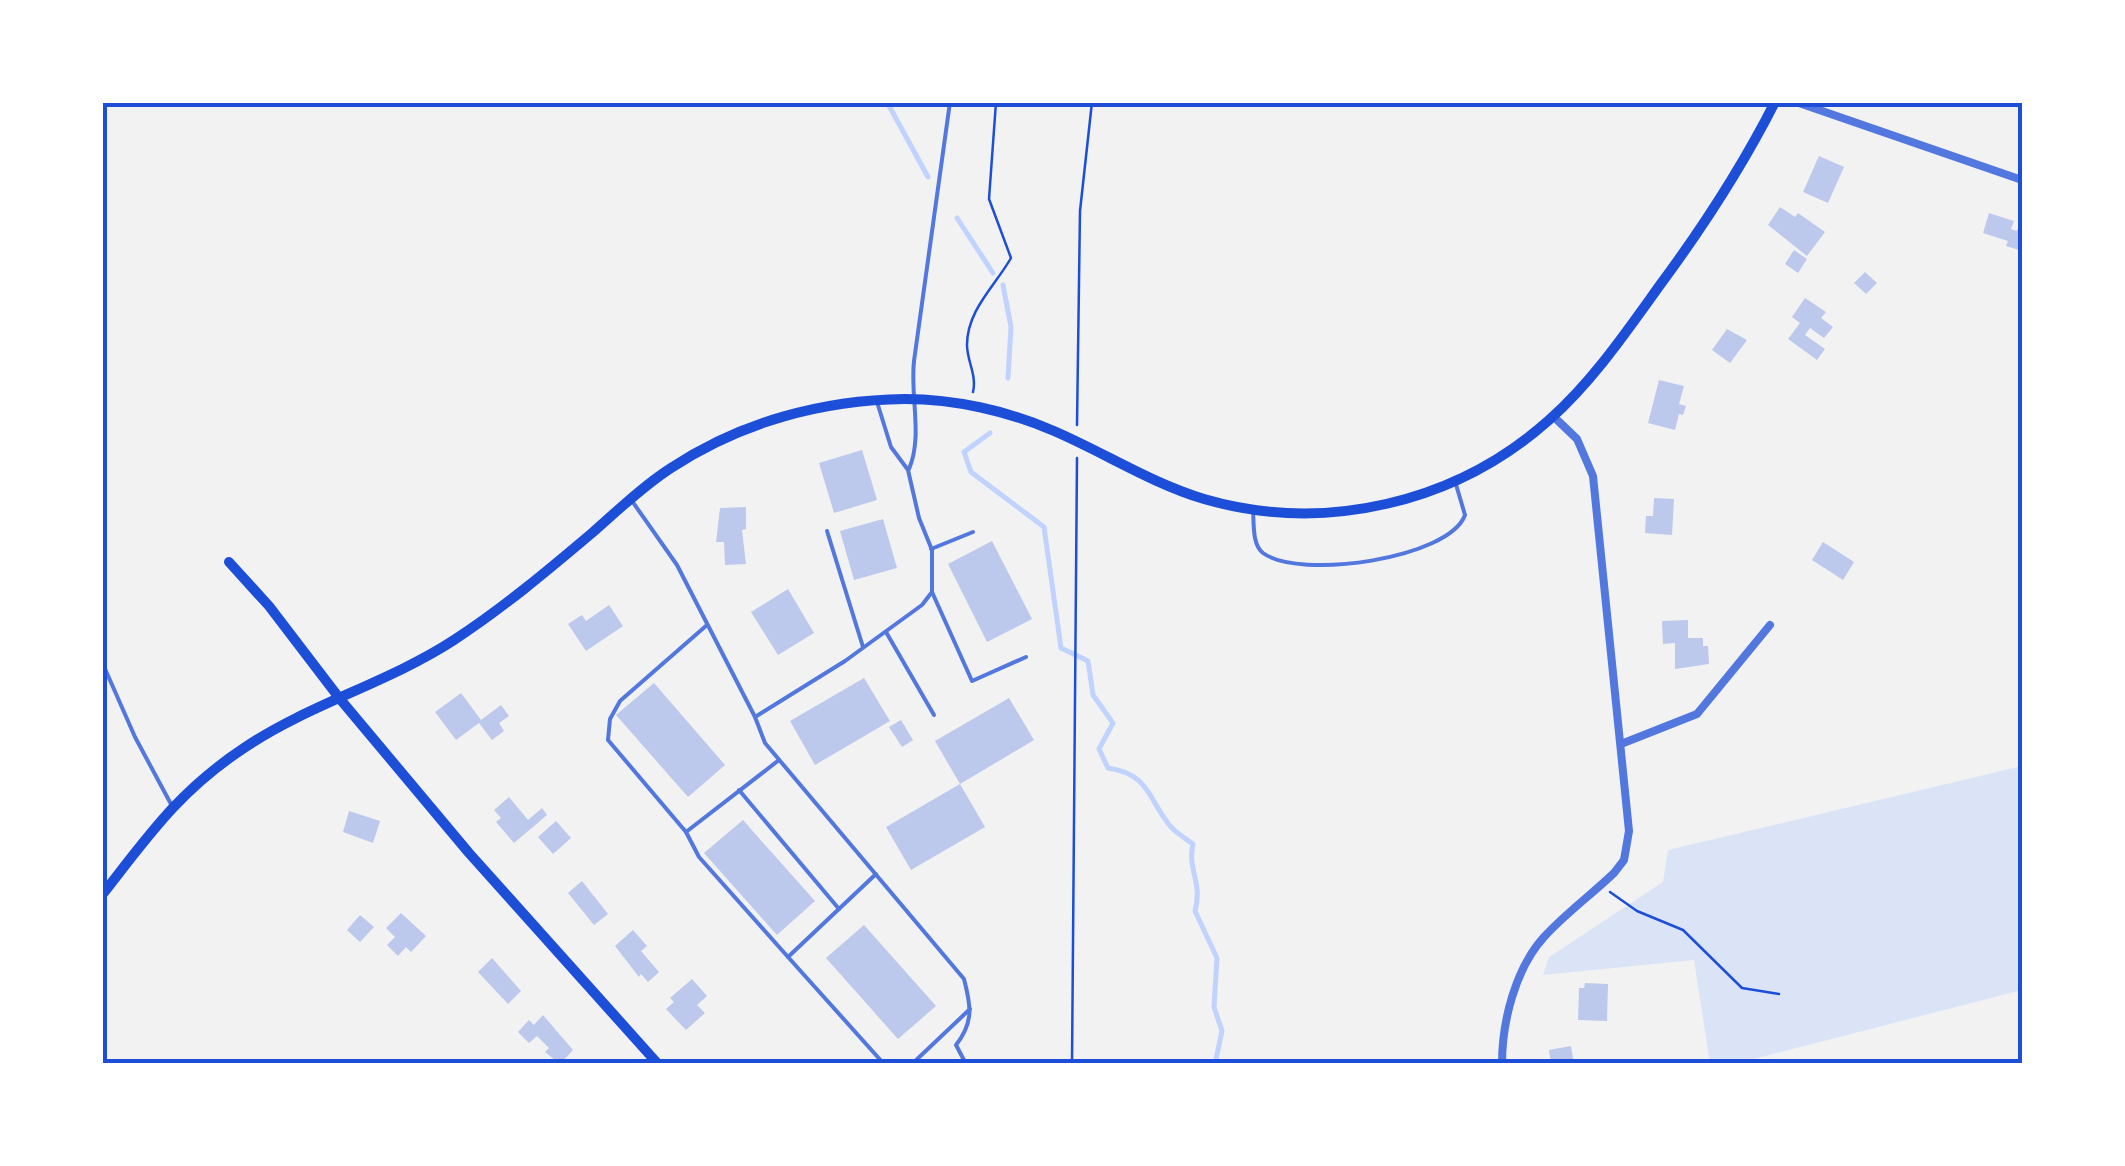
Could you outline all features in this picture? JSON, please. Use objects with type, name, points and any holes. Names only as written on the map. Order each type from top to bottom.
[{"type":"main road","points":[[102,895],[172,806],[244,747],[422,660],[500,610],[670,469],[772,419],[825,404],[877,400],[970,405],[1029,420],[1179,490],[1254,510],[1308,513],[1368,508],[1428,493],[1456,481],[1508,453],[1554,416],[1632,324],[1744,162],[1775,102]]},
{"type":"main road","points":[[229,562],[270,606],[340,699],[470,853],[658,1064]]},
{"type":"street","points":[[1796,102],[2022,180]]},
{"type":"street","points":[[1502,1064],[1508,1014],[1533,952],[1542,938],[1624,860],[1628,846],[1628,806],[1593,476],[1577,439],[1554,416]]},
{"type":"street","points":[[1622,744],[1697,714],[1770,626]]},
{"type":"lane","points":[[908,470],[916,436],[912,399],[914,361],[950,102]]},
{"type":"lane","points":[[877,400],[891,447],[908,470],[931,549],[932,592],[972,681],[1026,656]]},
{"type":"lane","points":[[1254,510],[1257,544],[1264,554],[1298,562],[1368,561],[1416,550],[1457,530],[1465,515],[1456,481]]},
{"type":"lane","points":[[632,500],[677,565],[765,743],[952,960],[964,979],[972,1007],[966,1032],[956,1045],[966,1064]]},
{"type":"lane","points":[[827,531],[863,648]]},
{"type":"lane","points":[[931,549],[973,532]]},
{"type":"lane","points":[[755,717],[886,632],[922,605],[932,592]]},
{"type":"lane","points":[[708,624],[620,701],[610,719],[608,740],[686,832],[699,857],[884,1064]]},
{"type":"lane","points":[[886,632],[934,715]]},
{"type":"lane","points":[[102,662],[134,737],[172,806]]},
{"type":"lane","points":[[686,832],[778,760]]},
{"type":"lane","points":[[740,790],[839,909]]},
{"type":"lane","points":[[788,958],[876,874]]},
{"type":"lane","points":[[912,1064],[972,1007]]},
{"type":"path","points":[[970,405],[975,386],[966,350],[968,333],[981,300],[1011,258],[989,200],[996,102]]},
{"type":"path","points":[[1072,1064],[1080,212],[1092,102]]},
{"type":"path","points":[[1601,885],[1637,911],[1683,930],[1742,988],[1779,994]]},
{"type":"shaded area","points":[[2022,766],[2022,990],[1738,1063],[1710,1064],[1694,960],[1543,975],[1549,957],[1663,882],[1668,850]]},
{"type":"building","points":[[1819,156],[1844,167],[1828,203],[1803,192]]},
{"type":"building","points":[[1780,207],[1795,217],[1798,213],[1825,232],[1807,256],[1768,225]]},
{"type":"building","points":[[1989,213],[2014,221],[2011,229],[2017,231],[2022,223],[2022,251],[2006,246],[2008,241],[1983,233]]},
{"type":"building","points":[[1794,250],[1807,259],[1798,273],[1785,264]]},
{"type":"building","points":[[1865,272],[1877,283],[1866,294],[1854,283]]},
{"type":"building","points":[[1805,298],[1826,312],[1821,318],[1833,327],[1824,338],[1810,328],[1805,335],[1825,349],[1817,360],[1788,339],[1800,323],[1792,317]]},
{"type":"building","points":[[1727,329],[1747,340],[1730,363],[1712,350]]},
{"type":"building","points":[[1659,380],[1684,386],[1679,404],[1686,406],[1683,415],[1679,414],[1675,430],[1648,423]]},
{"type":"building","points":[[862,450],[877,500],[834,513],[819,463]]},
{"type":"building","points":[[1654,498],[1674,499],[1672,535],[1645,533],[1646,516],[1653,516]]},
{"type":"building","points":[[746,507],[746,529],[742,530],[746,564],[725,565],[724,542],[716,542],[720,508]]},
{"type":"building","points":[[883,519],[897,568],[854,580],[840,531]]},
{"type":"building","points":[[992,541],[1032,619],[987,642],[948,564]]},
{"type":"building","points":[[1823,542],[1854,562],[1843,580],[1812,560]]},
{"type":"building","points":[[788,589],[814,633],[778,655],[751,612]]},
{"type":"building","points":[[609,605],[623,626],[586,651],[568,624],[582,615],[586,621]]},
{"type":"building","points":[[1688,620],[1688,638],[1703,638],[1703,646],[1708,646],[1709,664],[1675,669],[1675,643],[1663,644],[1662,621]]},
{"type":"building","points":[[864,678],[890,721],[815,765],[790,721]]},
{"type":"building","points":[[654,683],[725,765],[688,797],[616,715]]},
{"type":"building","points":[[461,693],[481,720],[501,705],[509,716],[499,723],[504,731],[492,740],[479,723],[456,740],[435,712]]},
{"type":"building","points":[[1009,698],[1034,740],[960,784],[935,741]]},
{"type":"building","points":[[901,720],[913,740],[902,747],[889,727]]},
{"type":"building","points":[[960,784],[985,827],[911,870],[886,827]]},
{"type":"building","points":[[509,797],[528,820],[542,808],[547,815],[514,843],[496,822],[501,818],[494,810]]},
{"type":"building","points":[[349,811],[380,821],[373,843],[343,832]]},
{"type":"building","points":[[743,820],[815,901],[777,935],[704,853]]},
{"type":"building","points":[[556,821],[571,838],[553,854],[538,837]]},
{"type":"building","points":[[582,881],[608,914],[594,925],[568,893]]},
{"type":"building","points":[[401,913],[426,936],[411,952],[406,947],[398,956],[387,945],[395,937],[386,928]]},
{"type":"building","points":[[360,915],[374,927],[360,942],[347,930]]},
{"type":"building","points":[[864,925],[936,1006],[898,1039],[826,958]]},
{"type":"building","points":[[633,930],[647,946],[641,951],[659,972],[648,982],[641,974],[639,977],[615,946]]},
{"type":"building","points":[[492,958],[521,991],[508,1004],[478,972]]},
{"type":"building","points":[[692,979],[707,996],[697,1005],[705,1013],[686,1030],[666,1009],[674,1002],[670,998]]},
{"type":"building","points":[[1585,983],[1608,984],[1607,1021],[1578,1020],[1579,988],[1584,988]]},
{"type":"building","points":[[543,1015],[573,1050],[560,1064],[545,1052],[549,1048],[537,1036],[529,1043],[518,1032],[529,1020],[534,1025]]},
{"type":"building","points":[[1571,1046],[1574,1064],[1551,1064],[1549,1050]]},
{"type":"waterway","points":[[887,102],[928,177]]},
{"type":"waterway","points":[[957,218],[993,273]]},
{"type":"waterway","points":[[1003,285],[1011,327],[1008,378]]},
{"type":"waterway","points":[[990,433],[964,452],[971,472],[1044,527],[1061,648],[1088,661],[1093,695],[1113,723],[1099,749],[1108,768],[1122,771],[1141,783],[1172,828],[1193,844],[1195,911],[1217,958],[1214,1007],[1222,1031],[1215,1064]]}]
